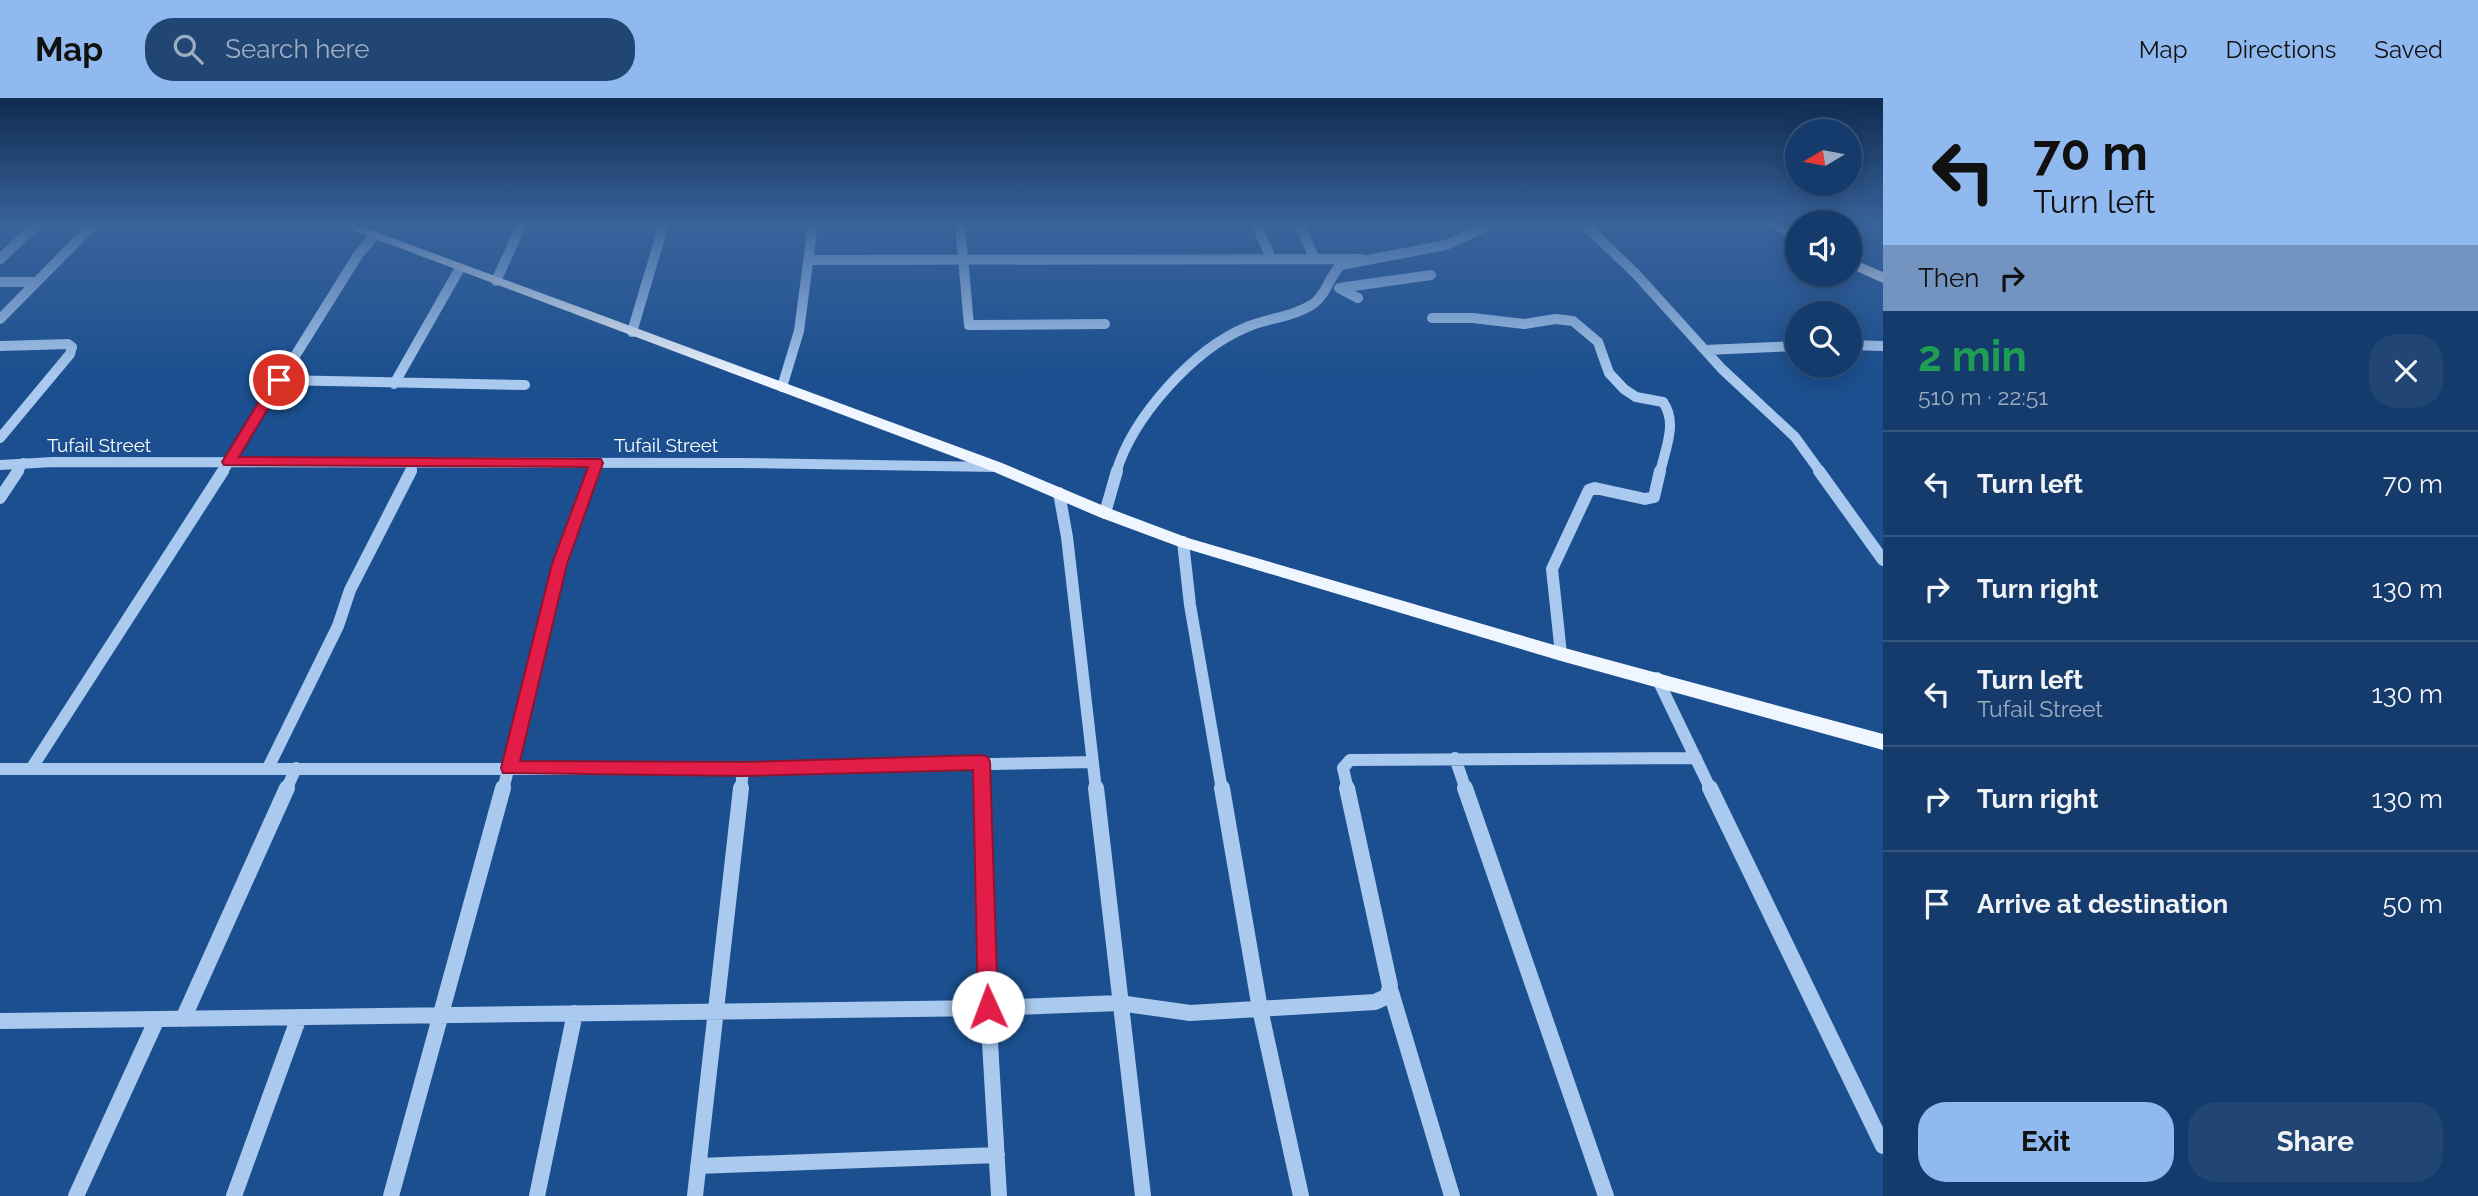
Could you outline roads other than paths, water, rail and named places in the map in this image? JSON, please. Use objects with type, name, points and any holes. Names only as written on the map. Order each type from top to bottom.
[{"type":"main road","points":[[480,275],[997,467],[1105,513],[1183,542],[1561,654],[1657,678],[1883,742]]},
{"type":"street","points":[[0,319],[43,275]]},
{"type":"street","points":[[31,769],[229,462],[345,275]]},
{"type":"street","points":[[394,384],[456,275]]},
{"type":"street","points":[[496,281],[499,275]]},
{"type":"street","points":[[632,332],[649,275]]},
{"type":"street","points":[[782,387],[799,331],[807,275]]},
{"type":"street","points":[[964,275],[969,325],[1105,324]]},
{"type":"street","points":[[1334,287],[1335,275]]},
{"type":"street","points":[[1105,513],[1127,443],[1136,426],[1176,379],[1241,330],[1310,306],[1334,287],[1429,275]]},
{"type":"street","points":[[1637,275],[1705,350],[1795,437],[1883,560]]},
{"type":"street","points":[[0,282],[36,282]]},
{"type":"street","points":[[1334,287],[1358,298]]},
{"type":"street","points":[[1432,318],[1473,318],[1518,324],[1562,319],[1578,323],[1598,342],[1609,373],[1619,384],[1636,397],[1663,402],[1671,413],[1671,425],[1654,498],[1595,488],[1589,490],[1555,562],[1552,578],[1561,654]]},
{"type":"street","points":[[0,346],[70,344],[72,347],[70,354],[0,438]]},
{"type":"street","points":[[1862,345],[1883,346]]},
{"type":"street","points":[[1705,350],[1785,347]]},
{"type":"street","points":[[279,380],[525,385]]},
{"type":"street","points":[[268,768],[338,626],[350,590],[404,488],[414,462]]},
{"type":"street","name":"Tufail Street","points":[[0,465],[414,462],[997,467]]},
{"type":"street","points":[[0,498],[23,463]]},
{"type":"street","points":[[391,1196],[509,768],[559,564],[596,463]]},
{"type":"street","points":[[1059,493],[1067,537],[1143,1196]]},
{"type":"street","points":[[1183,542],[1195,632],[1259,1009],[1301,1196]]},
{"type":"street","points":[[1657,678],[1883,1146]]},
{"type":"street","points":[[1455,758],[1606,1196]]},
{"type":"street","points":[[1452,1196],[1391,992],[1343,768],[1354,759],[1696,758]]},
{"type":"street","points":[[0,769],[743,769],[982,762],[1092,762]]},
{"type":"street","points":[[982,762],[988,1007],[999,1196]]},
{"type":"street","points":[[183,1019],[296,768]]},
{"type":"street","points":[[695,1196],[743,769]]},
{"type":"street","points":[[0,1021],[1119,1003],[1190,1013],[1375,1002],[1384,999],[1391,992]]},
{"type":"street","points":[[537,1196],[575,1013]]},
{"type":"street","points":[[234,1196],[299,1017]]},
{"type":"street","points":[[76,1196],[157,1019]]},
{"type":"street","points":[[698,1166],[997,1155]]}]
